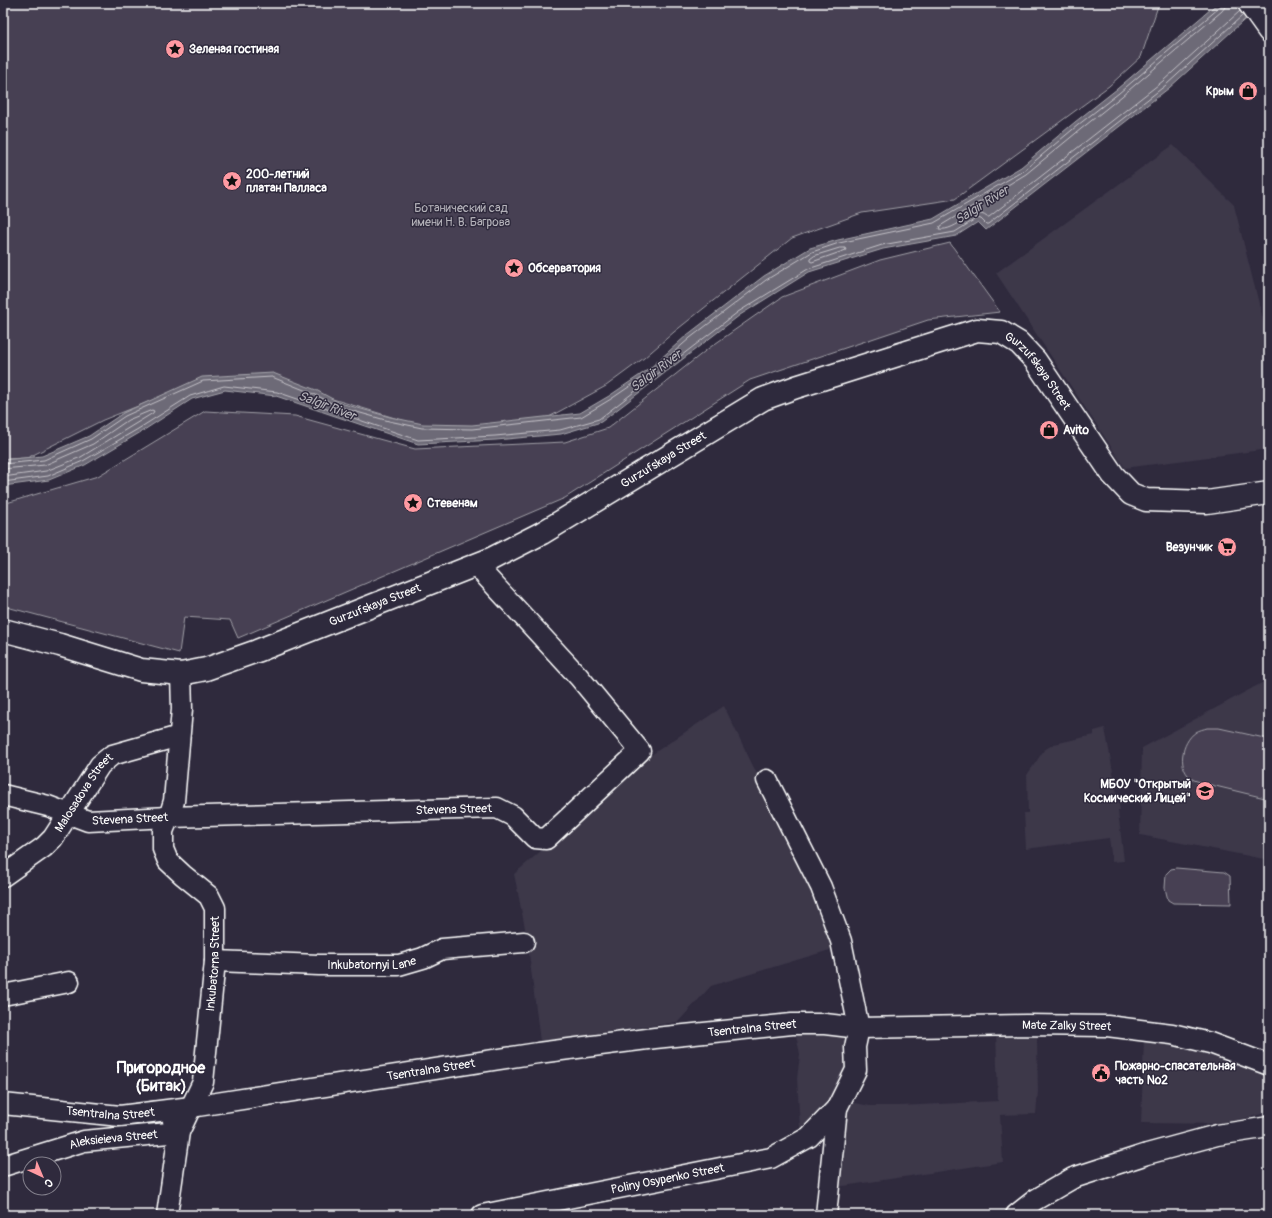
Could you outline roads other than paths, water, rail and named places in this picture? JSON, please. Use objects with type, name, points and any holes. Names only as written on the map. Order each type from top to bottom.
[{"type":"main road","points":[[1249,3],[1269,31]]},
{"type":"main road","name":"Gurzufskaya Street","points":[[3,630],[60,645],[141,670],[181,674],[206,669],[258,651],[477,565],[542,533],[763,399],[796,387],[977,330],[1001,332],[1019,343],[1035,360],[1113,474],[1131,494],[1146,500],[1207,502],[1269,493]]},
{"type":"street","name":"Stevena Street","points":[[3,795],[48,806],[88,821],[170,817],[497,808],[513,816],[535,838],[546,839],[640,751],[579,677],[477,565]]},
{"type":"street","name":"Inkubatorna Street","points":[[167,1215],[179,1132],[203,1082],[216,961],[215,908],[209,896],[168,861],[163,849],[163,831],[170,817],[174,801],[182,709],[181,674]]},
{"type":"street","name":"Malosadova Street","points":[[3,876],[44,847],[53,838],[100,765],[112,755],[179,736]]},
{"type":"street","points":[[767,780],[821,887],[841,941],[859,1028],[855,1047],[856,1070],[837,1108],[826,1215]]},
{"type":"street","name":"Inkubatornyi Lane","points":[[216,961],[319,965],[398,965],[423,958],[442,949],[524,942]]},
{"type":"street","points":[[3,995],[69,982]]},
{"type":"street","name":"Tsentralna Street","points":[[3,1104],[120,1116],[191,1107],[538,1053],[655,1038],[792,1024],[825,1024],[859,1028]]},
{"type":"street","name":"Mate Zalky Street","points":[[859,1028],[1019,1025],[1107,1026],[1172,1034],[1210,1043],[1269,1065]]},
{"type":"street","points":[[203,1082],[220,1102]]},
{"type":"street","name":"Poliny Osypenko Street","points":[[482,1215],[771,1158],[809,1137],[837,1108]]},
{"type":"street","points":[[168,1110],[179,1132]]},
{"type":"street","points":[[1016,1215],[1035,1200],[1073,1178],[1147,1154],[1217,1135],[1269,1127]]},
{"type":"street","name":"Aleksieieva Street","points":[[3,1166],[84,1141],[179,1132]]},
{"type":"water","name":"Salgir River","points":[[1218,3],[1263,3],[1169,88],[986,230],[978,222],[956,236],[883,249],[809,272],[740,315],[601,422],[561,434],[496,440],[418,444],[276,396],[225,390],[192,399],[141,432],[85,465],[49,480],[3,486],[3,460],[42,456],[89,436],[123,413],[202,377],[273,373],[316,390],[340,403],[390,417],[423,424],[472,425],[580,413],[609,396],[649,369],[687,335],[764,276],[810,248],[838,240],[933,219],[1021,167],[1117,89]]},
{"type":"place","name":"Зеленая гостиная","points":[[175,49]]},
{"type":"place","name":"Крым","points":[[1248,91]]},
{"type":"place","name":"200-летний платан Палласа","points":[[232,181]]},
{"type":"place","name":"Обсерватория","points":[[514,268]]},
{"type":"place","name":"Avito","points":[[1049,430]]},
{"type":"place","name":"Стевенам","points":[[413,503]]},
{"type":"place","name":"Везунчик","points":[[1227,547]]},
{"type":"place","name":"МБОУ \"Открытый Космический Лицей\"","points":[[1205,791]]},
{"type":"place","name":"Пожарно-спасательная часть №2","points":[[1101,1073]]},
{"type":"district","name":"Пригородное (Битак)","points":[[161,1077]]},
{"type":"park label","name":"Ботанический сад имени Н. В. Багрова","points":[[461,215]]}]
